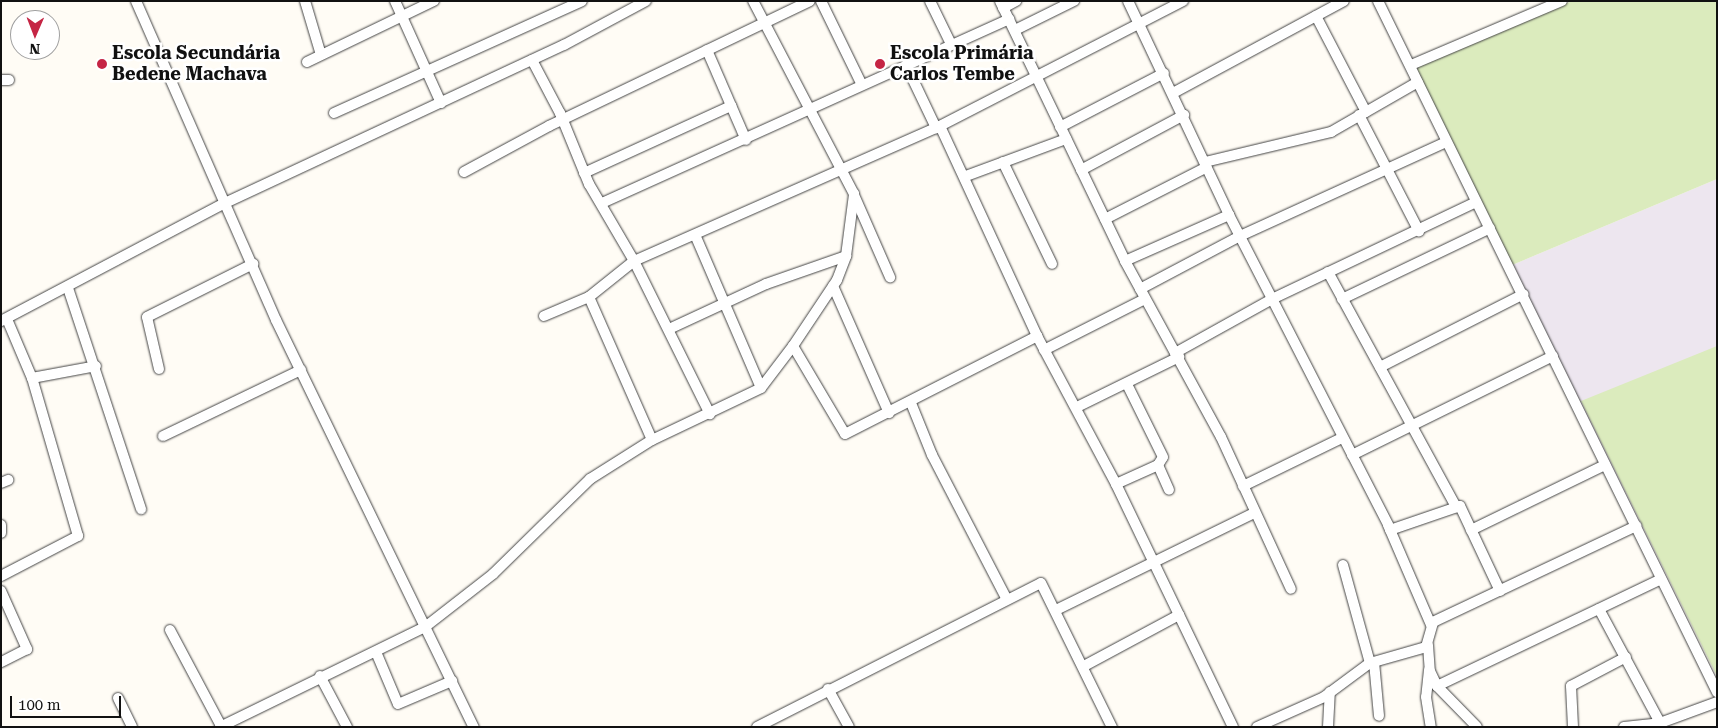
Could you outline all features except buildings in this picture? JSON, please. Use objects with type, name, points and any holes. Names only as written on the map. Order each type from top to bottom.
[{"type":"street","points":[[136,1],[301,370],[452,681],[471,726]]},
{"type":"street","points":[[305,1],[321,55]]},
{"type":"street","points":[[395,1],[441,102]]},
{"type":"street","points":[[307,62],[434,1]]},
{"type":"street","points":[[1,576],[69,544],[78,536],[32,378],[4,320],[68,288],[225,203],[532,60],[646,1]]},
{"type":"street","points":[[753,1],[809,113],[854,194],[890,277]]},
{"type":"street","points":[[464,172],[562,121],[810,1]]},
{"type":"street","points":[[821,1],[862,85]]},
{"type":"street","points":[[930,1],[951,44]]},
{"type":"street","points":[[1016,1],[1002,4],[1125,261],[1177,355],[1292,589]]},
{"type":"street","points":[[1015,30],[1074,1]]},
{"type":"street","points":[[1128,1],[1164,73],[1229,215],[1390,530],[1431,625],[1428,645],[1429,669],[1426,697],[1431,727]]},
{"type":"street","points":[[544,316],[589,297],[634,261],[696,237],[841,173],[938,127],[1183,1]]},
{"type":"street","points":[[1173,93],[1344,1]]},
{"type":"street","points":[[1378,1],[1411,65],[1446,142],[1524,294],[1605,465],[1717,692]]},
{"type":"street","points":[[1411,65],[1562,1]]},
{"type":"street","points":[[334,113],[427,68],[577,2]]},
{"type":"street","points":[[1316,16],[1388,171],[1419,231]]},
{"type":"street","points":[[602,203],[809,113],[862,85],[1009,19]]},
{"type":"street","points":[[707,50],[746,140]]},
{"type":"street","points":[[532,60],[562,121],[584,174],[634,261],[710,414]]},
{"type":"street","points":[[906,65],[966,176],[1037,336],[1116,484],[1233,727]]},
{"type":"street","points":[[1060,127],[1164,73]]},
{"type":"street","points":[[1105,219],[1206,165],[1251,148],[1299,142],[1331,132],[1418,82]]},
{"type":"street","points":[[584,174],[731,106]]},
{"type":"street","points":[[1081,170],[1184,116]]},
{"type":"street","points":[[966,176],[1066,139]]},
{"type":"street","points":[[1140,290],[1240,236],[1388,171],[1446,142]]},
{"type":"street","points":[[1003,162],[1052,264]]},
{"type":"street","points":[[170,630],[220,726],[320,676],[376,652],[425,627],[493,574],[590,478],[652,440],[710,414],[761,388],[793,346],[833,286],[846,256],[854,194]]},
{"type":"street","points":[[1076,407],[1127,384],[1272,299],[1419,231],[1476,202]]},
{"type":"street","points":[[1125,261],[1229,215]]},
{"type":"street","points":[[1342,298],[1490,228]]},
{"type":"street","points":[[696,237],[723,306],[761,388]]},
{"type":"street","points":[[669,329],[723,306],[766,284],[846,256]]},
{"type":"street","points":[[159,369],[147,316],[253,264]]},
{"type":"street","points":[[1328,272],[1412,423],[1456,507]]},
{"type":"street","points":[[833,286],[889,413]]},
{"type":"street","points":[[68,288],[96,366],[140,509]]},
{"type":"street","points":[[1380,367],[1524,294]]},
{"type":"street","points":[[589,297],[652,440]]},
{"type":"street","points":[[1044,350],[1145,300]]},
{"type":"street","points":[[793,346],[846,434],[911,403],[1037,336]]},
{"type":"street","points":[[1352,455],[1412,423],[1553,356]]},
{"type":"street","points":[[32,378],[96,366]]},
{"type":"street","points":[[163,436],[301,370]]},
{"type":"street","points":[[1116,484],[1158,464],[1163,457],[1127,384]]},
{"type":"street","points":[[911,403],[932,455],[1006,598]]},
{"type":"street","points":[[1243,486],[1342,438]]},
{"type":"street","points":[[1158,464],[1168,490]]},
{"type":"street","points":[[1471,530],[1605,465]]},
{"type":"street","points":[[1390,530],[1460,506],[1500,591]]},
{"type":"street","points":[[1056,610],[1152,561],[1254,513]]},
{"type":"street","points":[[1,525],[1,532]]},
{"type":"street","points":[[1431,625],[1636,526]]},
{"type":"street","points":[[1343,565],[1372,663],[1379,716]]},
{"type":"street","points":[[1437,686],[1661,579]]},
{"type":"street","points":[[757,727],[1006,598],[1041,582],[1084,666],[1112,727]]},
{"type":"street","points":[[1,591],[27,649],[1,662]]},
{"type":"street","points":[[1599,609],[1660,723]]},
{"type":"street","points":[[1084,666],[1179,615]]},
{"type":"street","points":[[1257,727],[1330,692],[1372,663],[1428,645]]},
{"type":"street","points":[[376,652],[398,704],[452,681]]},
{"type":"street","points":[[1573,727],[1571,686],[1626,657]]},
{"type":"street","points":[[1429,669],[1437,686],[1477,727]]},
{"type":"street","points":[[320,676],[345,726]]},
{"type":"street","points":[[828,689],[849,727]]},
{"type":"street","points":[[1328,727],[1330,692]]},
{"type":"street","points":[[118,698],[132,727]]},
{"type":"street","points":[[1624,727],[1660,723],[1717,702]]},
{"type":"shaded area","points":[[1717,179],[1717,676],[1512,265]]},
{"type":"green space","points":[[1572,1],[1717,1],[1717,179],[1512,265],[1414,67]]},
{"type":"green space","points":[[1717,346],[1717,676],[1581,401]]},
{"type":"place","name":"Escola Secundária Bedene Machava","points":[[102,64]]},
{"type":"place","name":"Escola Primária Carlos Tembe","points":[[880,64]]}]
